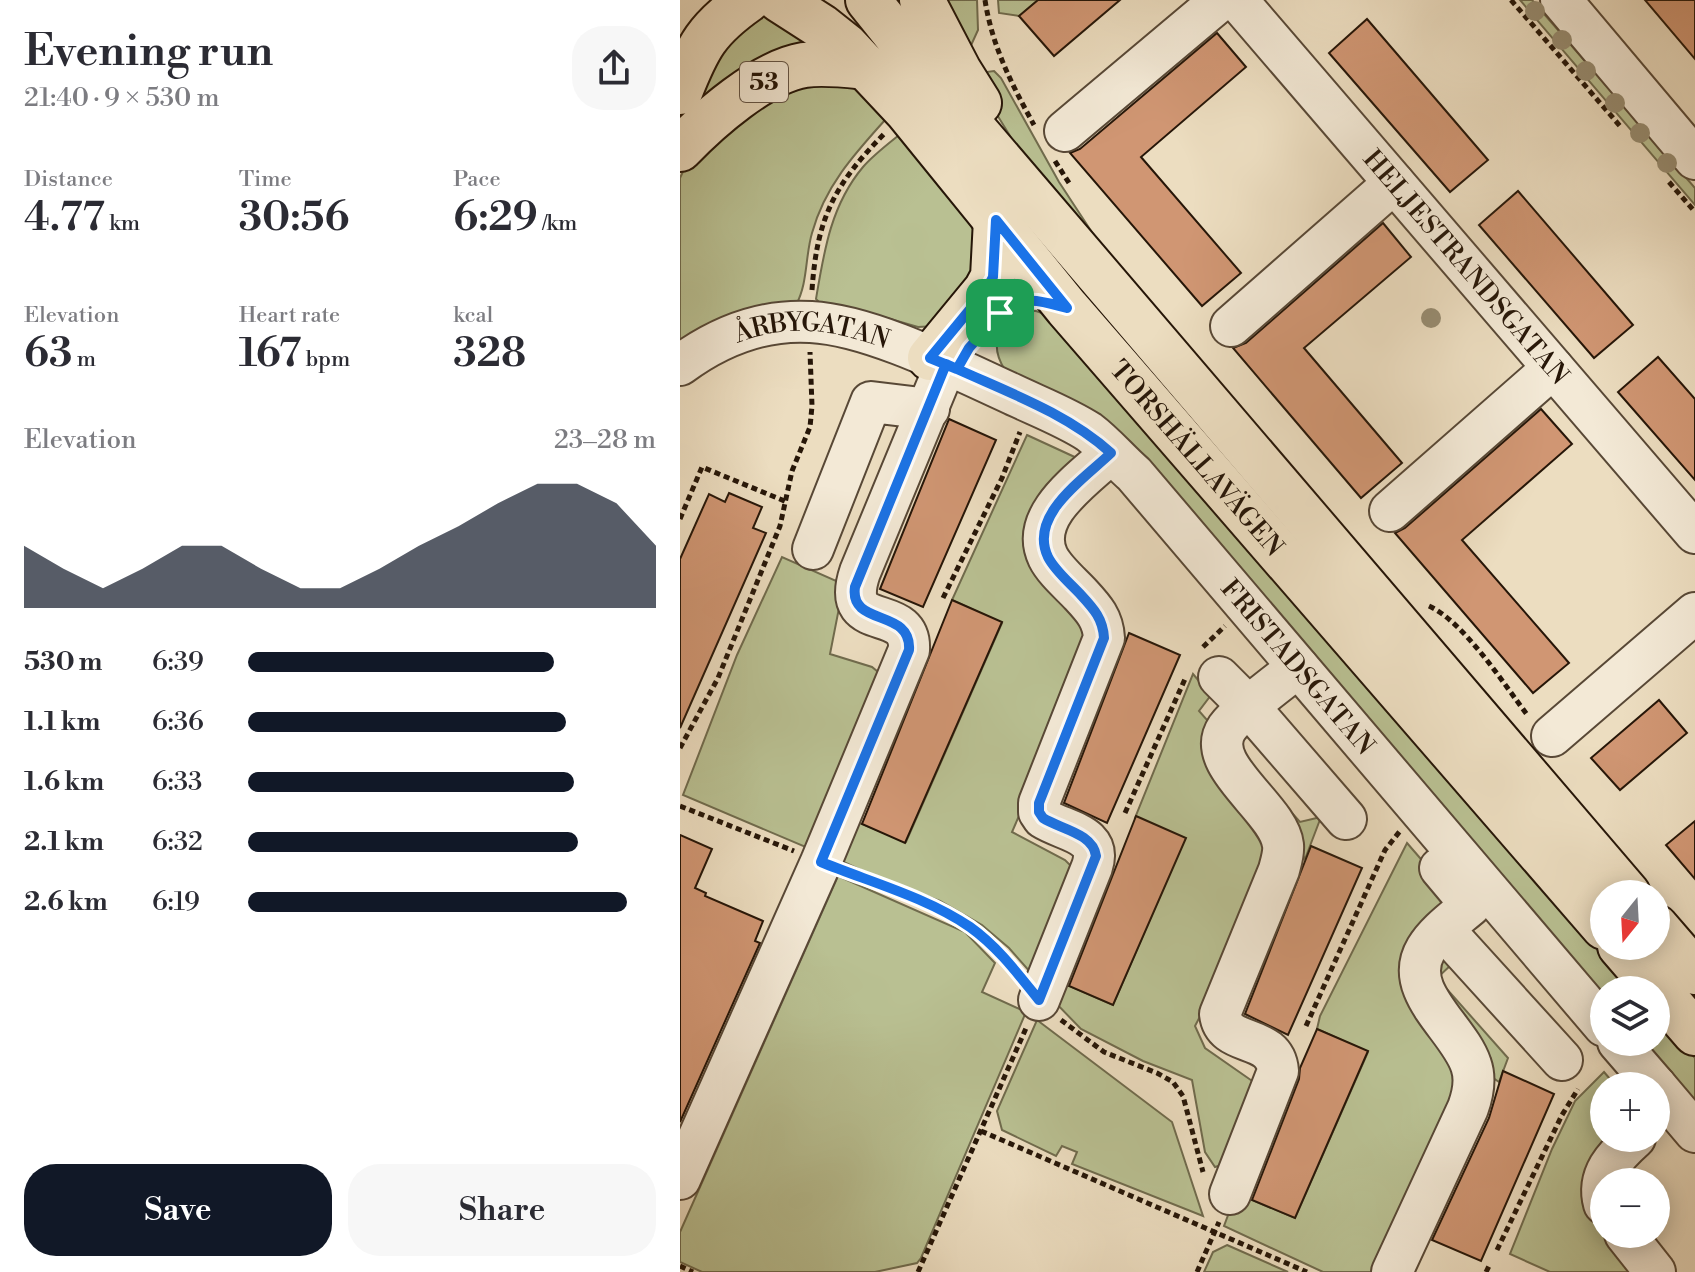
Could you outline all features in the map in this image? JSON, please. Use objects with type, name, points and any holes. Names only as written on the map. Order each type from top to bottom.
[{"type":"main road","points":[[680,92],[703,41],[715,25],[748,0]]},
{"type":"main road","name":"TORSHÄLLAVÄGEN","points":[[780,0],[822,27],[867,67],[907,111],[1067,308],[1590,911]]},
{"type":"main road","name":"TORSHÄLLAVÄGEN","points":[[868,0],[1038,205],[1616,880]]},
{"type":"main road","points":[[922,0],[959,71],[1038,205]]},
{"type":"main road","name":"53","points":[[680,149],[723,110],[782,72],[804,65],[867,67]]},
{"type":"main road","points":[[944,364],[993,277],[996,220]]},
{"type":"main road","points":[[944,364],[969,348],[1000,313],[1017,302],[1035,300],[1067,308]]},
{"type":"main road","points":[[1670,943],[1695,972]]},
{"type":"main road","points":[[1632,960],[1695,1033]]},
{"type":"street","points":[[1065,131],[1221,0]]},
{"type":"street","name":"HELJESTRANDSGATAN","points":[[1237,0],[1695,533]]},
{"type":"street","points":[[1561,0],[1680,169]]},
{"type":"street","points":[[1231,326],[1394,183]]},
{"type":"street","name":"ÅRBYGATAN","points":[[680,365],[732,333],[769,325],[810,322],[856,330],[944,364]]},
{"type":"street","points":[[680,1179],[821,862],[909,650],[910,639],[906,631],[861,609],[854,593],[929,409],[944,364]]},
{"type":"street","name":"FRISTADSGATAN","points":[[944,364],[1089,432],[1134,474],[1590,1010]]},
{"type":"street","points":[[1390,511],[1553,368]]},
{"type":"street","points":[[813,549],[871,402],[929,409]]},
{"type":"street","points":[[1039,1000],[1096,856],[1093,844],[1086,838],[1043,818],[1039,803],[1104,638],[1104,628],[1096,611],[1047,556],[1043,542],[1044,528],[1053,509],[1111,453]]},
{"type":"street","points":[[1552,736],[1695,613]]},
{"type":"street","points":[[1230,1194],[1278,1071],[1272,1052],[1226,1030],[1220,1014],[1279,870],[1284,849],[1272,821],[1225,760],[1222,750],[1226,730],[1298,667]]},
{"type":"street","points":[[1201,668],[1250,708],[1346,819]]},
{"type":"street","points":[[1392,1272],[1472,1097],[1474,1076],[1468,1057],[1425,992],[1420,979],[1421,958],[1428,946],[1471,905],[1430,856]]},
{"type":"street","points":[[1444,930],[1571,1074]]},
{"type":"street","points":[[1629,1056],[1641,1072]]},
{"type":"street","points":[[1608,1168],[1620,1152]]},
{"type":"street","points":[[1636,1248],[1655,1272]]},
{"type":"path","points":[[1511,0],[1627,133]]},
{"type":"path","points":[[680,748],[718,678],[780,526],[792,471],[810,427],[810,322],[814,268],[823,223],[837,188],[857,162]]},
{"type":"path","points":[[1680,169],[1695,212]]},
{"type":"path","points":[[943,598],[1002,478],[1032,404]]},
{"type":"path","points":[[680,519],[702,467],[787,502]]},
{"type":"path","points":[[1125,813],[1201,668],[1247,606]]},
{"type":"path","points":[[680,806],[945,912],[973,929],[1007,960],[1039,1000],[1067,1026],[1104,1052],[1173,1082],[1183,1096],[1205,1177],[1217,1189],[1230,1194]]},
{"type":"path","points":[[1306,1026],[1385,850],[1403,827],[1422,813]]},
{"type":"path","points":[[918,1272],[1039,1000]]},
{"type":"path","points":[[1497,1250],[1562,1115],[1571,1074]]},
{"type":"path","points":[[981,1131],[1307,1272]]},
{"type":"path","points":[[1197,1272],[1215,1231]]},
{"type":"path","points":[[1486,1272],[1490,1264]]},
{"type":"path","points":[[680,1266],[693,1272]]},
{"type":"green space","points":[[932,0],[977,0],[978,30],[968,52]]},
{"type":"green space","points":[[998,0],[1038,0],[1019,16],[999,13]]},
{"type":"green space","points":[[1520,0],[1532,0],[1695,188],[1695,205]]},
{"type":"green space","points":[[759,17],[772,17],[819,41],[689,127],[707,64]]},
{"type":"green space","points":[[994,71],[1099,243],[1059,202],[1015,144],[991,105],[986,72]]},
{"type":"green space","points":[[847,80],[894,110],[846,167],[826,198],[812,233],[803,288],[796,305],[723,318],[680,341],[680,178],[686,165],[770,90]]},
{"type":"green space","points":[[910,126],[976,234],[977,285],[937,326],[918,327],[873,314],[822,305],[816,299],[830,229],[843,197],[868,161]]},
{"type":"green space","points":[[1024,311],[1048,315],[1590,936],[1590,960],[1611,960],[1625,976],[1590,976],[1590,982],[1461,830],[1005,370],[997,352],[998,335],[1007,321]]},
{"type":"green space","points":[[916,419],[839,608],[830,654],[872,667],[883,676],[815,851],[683,795],[737,655],[782,557],[836,581],[902,424]]},
{"type":"green space","points":[[1027,435],[1079,459],[1041,508],[1089,626],[1086,661],[1012,832],[1065,860],[1080,875],[1039,982],[1009,948],[982,925],[940,901],[882,880],[833,857],[855,821],[906,842],[1002,623],[952,600]]},
{"type":"green space","points":[[1193,674],[1211,695],[1199,711],[1215,729],[1269,832],[1236,947],[1195,1026],[1205,1048],[1258,1085],[1228,1163],[1215,1167],[1205,1152],[1192,1080],[1143,1061],[1081,1029],[1050,997],[1063,983],[1113,1005],[1185,838],[1135,818]]},
{"type":"green space","points":[[1238,744],[1244,759],[1300,822],[1321,817],[1305,859],[1284,822],[1239,765]]},
{"type":"green space","points":[[1407,843],[1459,903],[1418,941],[1464,1073],[1383,1272],[1323,1272],[1224,1226],[1239,1186],[1245,1197],[1295,1218],[1368,1052],[1317,1029],[1320,1016]]},
{"type":"green space","points":[[838,876],[965,932],[995,963],[982,992],[1026,1012],[917,1263],[875,1272],[702,1272],[680,1262],[680,1232]]},
{"type":"green space","points":[[1435,956],[1444,957],[1452,964],[1437,978],[1508,1058],[1499,1082],[1485,1070],[1474,1048],[1441,1005],[1431,980]]},
{"type":"green space","points":[[1037,1020],[1172,1122],[1203,1216],[1072,1164],[1077,1152],[1062,1146],[1056,1156],[1002,1130],[997,1111]]},
{"type":"green space","points":[[1670,1029],[1695,1058],[1695,1105],[1670,1072],[1653,1056],[1670,1056]]},
{"type":"green space","points":[[1590,1086],[1590,1152],[1613,1152],[1604,1168],[1590,1168],[1590,1248],[1620,1248],[1639,1272],[1550,1272],[1510,1254],[1552,1149],[1575,1101]]},
{"type":"green space","points":[[1227,1245],[1288,1272],[1204,1272],[1213,1252]]},
{"type":"building","points":[[1038,0],[1120,0],[1054,56],[1019,16]]},
{"type":"building","points":[[1645,0],[1695,0],[1695,59]]},
{"type":"building","points":[[1367,19],[1488,160],[1450,192],[1329,53]]},
{"type":"building","points":[[1217,33],[1246,67],[1141,157],[1241,273],[1202,306],[1070,153],[1080,149]]},
{"type":"building","points":[[1518,191],[1633,325],[1594,358],[1479,225]]},
{"type":"building","points":[[1383,223],[1411,257],[1304,348],[1402,463],[1361,498],[1233,348],[1246,343]]},
{"type":"building","points":[[1658,357],[1695,399],[1695,480],[1618,392]]},
{"type":"building","points":[[1541,409],[1572,444],[1462,540],[1569,663],[1533,693],[1395,533],[1405,528]]},
{"type":"building","points":[[949,419],[996,440],[923,607],[880,589]]},
{"type":"building","points":[[729,493],[762,507],[753,528],[766,533],[680,728],[680,559],[709,494],[725,502]]},
{"type":"building","points":[[952,600],[1002,622],[905,843],[862,824]]},
{"type":"building","points":[[1129,633],[1180,655],[1107,823],[1064,803]]},
{"type":"building","points":[[1659,700],[1687,733],[1620,790],[1591,758]]},
{"type":"building","points":[[1136,816],[1186,838],[1113,1005],[1069,986]]},
{"type":"building","points":[[1695,821],[1695,879],[1666,845]]},
{"type":"building","points":[[680,835],[712,849],[695,888],[706,893],[705,896],[763,921],[755,941],[760,943],[680,1122]]},
{"type":"building","points":[[1311,846],[1362,868],[1288,1035],[1245,1014]]},
{"type":"building","points":[[1317,1029],[1368,1051],[1295,1218],[1252,1200]]},
{"type":"building","points":[[1503,1071],[1554,1094],[1481,1261],[1432,1240],[1489,1118]]},
{"type":"route","points":[[1000,313],[969,348],[957,369],[946,364],[855,587],[856,603],[861,609],[906,631],[910,639],[909,650],[821,862],[945,912],[973,929],[1000,953],[1039,1000],[1096,856],[1093,844],[1086,838],[1043,818],[1039,803],[1104,638],[1104,628],[1096,611],[1047,556],[1043,542],[1044,528],[1053,509],[1111,453],[1089,432],[957,369],[946,364],[930,358],[986,290],[993,277],[996,220],[1067,308],[1035,300],[1017,302],[1000,313]]}]
